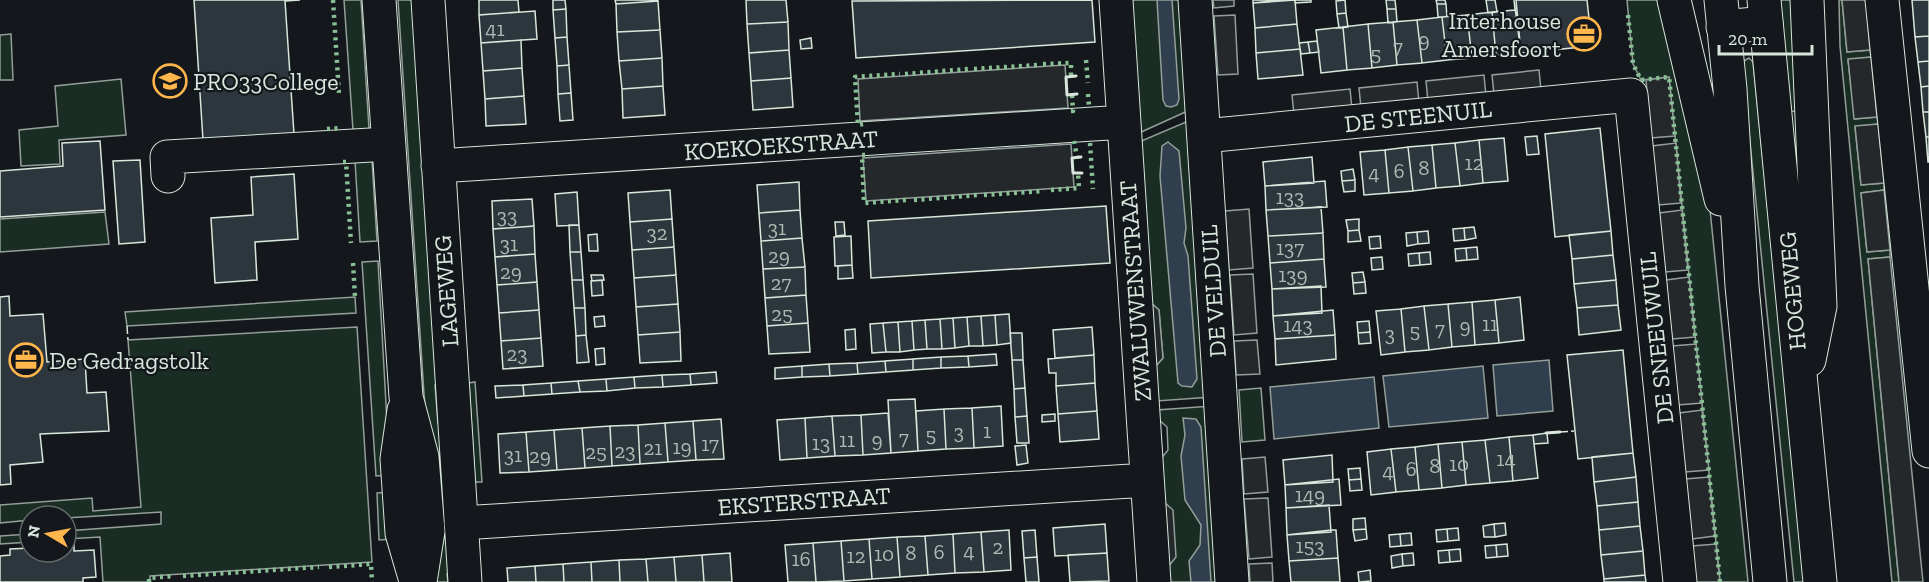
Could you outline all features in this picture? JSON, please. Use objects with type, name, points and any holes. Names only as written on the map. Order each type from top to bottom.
[{"type":"street","name":"LAGEWEG","points":[[379,0],[406,397],[422,457],[428,531],[418,582]]},
{"type":"street","name":"LAGEWEG","points":[[428,0],[465,582]]},
{"type":"street","name":"ZWALUWENSTRAAT","points":[[1116,0],[1154,582]]},
{"type":"street","name":"DE VELDUIL","points":[[1195,0],[1232,582]]},
{"type":"street","points":[[1674,0],[1742,286]]},
{"type":"street","points":[[1802,394],[1820,306],[1807,0]]},
{"type":"street","points":[[1882,0],[1925,362],[1929,451]]},
{"type":"street","points":[[1722,14],[1765,12]]},
{"type":"street","name":"HOGEWEG","points":[[1765,12],[1820,582]]},
{"type":"street","name":"HOGEWEG","points":[[1722,14],[1730,89],[1742,286],[1770,582]]},
{"type":"street","name":"DE STEENUIL","points":[[1204,136],[1631,95]]},
{"type":"street","name":"DE SNEEUWUIL","points":[[1631,95],[1680,582]]},
{"type":"street","name":"KOEKOEKSTRAAT","points":[[438,166],[1124,122]]},
{"type":"street","points":[[168,176],[167,157],[388,144]]},
{"type":"street","name":"EKSTERSTRAAT","points":[[461,523],[1148,480]]},
{"type":"green space","points":[[344,0],[361,0],[369,129],[353,130]]},
{"type":"green space","points":[[398,0],[415,0],[440,384],[435,385],[438,423],[442,423],[447,496],[434,497],[424,394]]},
{"type":"green space","points":[[1130,0],[1186,0],[1192,109],[1139,133]]},
{"type":"green space","points":[[1627,0],[1665,0],[1708,190],[1748,582],[1720,582],[1669,77],[1641,80],[1633,64]]},
{"type":"green space","points":[[1779,0],[1799,0],[1799,112],[1791,111]]},
{"type":"green space","points":[[1839,0],[1842,0],[1847,52],[1870,50],[1871,57],[1848,60],[1855,119],[1877,117],[1878,124],[1855,127],[1861,185],[1884,183],[1884,190],[1861,193],[1867,252],[1890,250],[1890,257],[1868,259],[1899,582],[1892,582],[1840,46]]},
{"type":"green space","points":[[11,34],[13,80],[0,80],[0,35]]},
{"type":"green space","points":[[1749,58],[1753,62],[1805,582],[1794,582],[1742,62]]},
{"type":"green space","points":[[121,79],[126,135],[59,140],[60,164],[21,166],[19,130],[58,126],[55,86]]},
{"type":"green space","points":[[1193,119],[1212,397],[1156,401],[1155,367],[1163,358],[1159,310],[1150,302],[1139,142]]},
{"type":"green space","points":[[372,160],[377,241],[360,242],[355,161]]},
{"type":"green space","points":[[105,212],[109,244],[0,252],[0,219]]},
{"type":"green space","points":[[378,261],[390,475],[376,476],[362,262]]},
{"type":"green space","points":[[355,297],[356,313],[127,326],[125,312]]},
{"type":"green space","points":[[357,327],[372,562],[150,576],[150,582],[103,582],[100,537],[78,538],[78,530],[161,524],[161,512],[78,517],[78,504],[18,504],[18,521],[0,523],[0,505],[92,498],[93,511],[141,507],[128,340]]},
{"type":"green space","points":[[475,382],[482,482],[475,482],[469,383]]},
{"type":"green space","points":[[1261,388],[1265,440],[1242,442],[1239,390]]},
{"type":"green space","points":[[1212,406],[1224,582],[1168,582],[1160,460],[1168,450],[1167,427],[1158,419],[1157,410]]},
{"type":"green space","points":[[391,492],[394,539],[379,540],[377,493]]},
{"type":"green space","points":[[448,513],[452,573],[447,574],[448,582],[437,582],[434,514]]},
{"type":"green space","points":[[18,535],[18,543],[0,544],[0,536]]},
{"type":"shaded area","points":[[1213,0],[1234,0],[1234,6],[1214,8]]},
{"type":"shaded area","points":[[1842,0],[1866,0],[1870,50],[1847,52]]},
{"type":"shaded area","points":[[1235,15],[1238,74],[1218,75],[1214,16]]},
{"type":"shaded area","points":[[1871,57],[1877,117],[1854,119],[1848,59]]},
{"type":"shaded area","points":[[1065,65],[1068,108],[860,121],[858,79]]},
{"type":"shaded area","points":[[1539,70],[1541,90],[1494,95],[1492,75]]},
{"type":"shaded area","points":[[1484,75],[1486,96],[1428,102],[1426,81]]},
{"type":"shaded area","points":[[1669,77],[1675,136],[1651,138],[1646,80]]},
{"type":"shaded area","points":[[1417,82],[1419,103],[1361,108],[1359,88]]},
{"type":"shaded area","points":[[1350,89],[1352,109],[1294,115],[1292,95]]},
{"type":"shaded area","points":[[1878,124],[1884,183],[1861,185],[1855,126]]},
{"type":"shaded area","points":[[1676,143],[1681,203],[1658,205],[1652,146]]},
{"type":"shaded area","points":[[1071,144],[1074,187],[866,201],[863,158]]},
{"type":"shaded area","points":[[1884,190],[1890,250],[1867,252],[1861,193]]},
{"type":"shaded area","points":[[1249,209],[1253,268],[1229,270],[1225,211]]},
{"type":"shaded area","points":[[1682,210],[1688,270],[1665,272],[1659,213]]},
{"type":"shaded area","points":[[1890,257],[1923,582],[1899,582],[1868,259]]},
{"type":"shaded area","points":[[1253,274],[1257,333],[1234,335],[1230,275]]},
{"type":"shaded area","points":[[1689,277],[1695,337],[1672,339],[1666,280]]},
{"type":"shaded area","points":[[1150,302],[1159,310],[1163,358],[1155,367]]},
{"type":"shaded area","points":[[1257,340],[1260,374],[1236,375],[1234,341]]},
{"type":"shaded area","points":[[1696,344],[1702,403],[1678,405],[1672,346]]},
{"type":"shaded area","points":[[1702,410],[1709,470],[1685,472],[1679,413]]},
{"type":"shaded area","points":[[1265,457],[1268,492],[1244,494],[1242,459]]},
{"type":"shaded area","points":[[1709,477],[1715,536],[1692,539],[1685,479]]},
{"type":"shaded area","points":[[1268,498],[1272,557],[1249,559],[1244,499]]},
{"type":"shaded area","points":[[1163,501],[1173,510],[1176,557],[1168,567]]},
{"type":"shaded area","points":[[1716,544],[1720,582],[1696,582],[1692,546]]},
{"type":"shaded area","points":[[1272,563],[1273,582],[1250,582],[1249,564]]},
{"type":"water","points":[[1157,0],[1172,0],[1179,99],[1177,105],[1171,107],[1166,106],[1163,100]]},
{"type":"water","points":[[1168,142],[1179,151],[1186,228],[1184,243],[1188,256],[1197,379],[1192,387],[1178,383],[1160,176],[1162,146]]},
{"type":"water","points":[[1549,360],[1553,411],[1497,416],[1493,365]]},
{"type":"water","points":[[1483,366],[1488,418],[1389,427],[1383,376]]},
{"type":"water","points":[[1374,377],[1379,428],[1274,439],[1270,387]]},
{"type":"water","points":[[1183,418],[1196,419],[1201,427],[1211,582],[1191,582],[1189,561],[1200,545],[1201,525],[1185,500],[1181,456],[1185,435]]},
{"type":"building","points":[[194,0],[300,0],[285,1],[294,134],[203,140]]},
{"type":"building","points":[[479,0],[518,0],[519,12],[479,15]]},
{"type":"building","points":[[553,0],[565,0],[566,9],[553,10]]},
{"type":"building","points":[[615,0],[658,0],[658,1],[616,4]]},
{"type":"building","points":[[746,0],[786,0],[788,22],[747,24]]},
{"type":"building","points":[[1092,0],[1095,42],[856,58],[852,1]]},
{"type":"building","points":[[1253,0],[1283,0],[1253,3]]},
{"type":"building","points":[[1295,0],[1311,0],[1311,2],[1295,3]]},
{"type":"building","points":[[1295,0],[1297,24],[1255,28],[1253,3]]},
{"type":"building","points":[[1345,0],[1346,13],[1337,14],[1336,1]]},
{"type":"building","points":[[1386,0],[1395,0],[1396,9],[1387,9]]},
{"type":"building","points":[[1436,0],[1445,0],[1446,4],[1437,4]]},
{"type":"building","points":[[1486,0],[1495,0],[1497,12],[1488,13]]},
{"type":"building","points":[[1514,0],[1521,53],[1496,55],[1492,12],[1515,10]]},
{"type":"building","points":[[1516,0],[1587,0],[1592,46],[1521,53]]},
{"type":"building","points":[[1912,0],[1929,0],[1929,36],[1915,37]]},
{"type":"building","points":[[658,1],[660,30],[617,32],[616,4]]},
{"type":"building","points":[[1437,4],[1446,4],[1447,17],[1438,17]]},
{"type":"building","points":[[566,9],[567,37],[555,38],[553,10]]},
{"type":"building","points":[[1387,9],[1396,9],[1397,22],[1388,23]]},
{"type":"building","points":[[535,11],[537,39],[481,43],[479,15]]},
{"type":"building","points":[[1492,12],[1496,55],[1472,58],[1467,15]]},
{"type":"building","points":[[1346,13],[1348,27],[1339,28],[1337,14]]},
{"type":"building","points":[[1467,15],[1472,58],[1447,60],[1442,17]]},
{"type":"building","points":[[1442,17],[1447,60],[1422,63],[1417,20]]},
{"type":"building","points":[[1417,20],[1422,63],[1397,65],[1393,22]]},
{"type":"building","points":[[788,22],[789,50],[749,53],[747,24]]},
{"type":"building","points":[[1393,22],[1397,65],[1372,68],[1368,24]]},
{"type":"building","points":[[1297,24],[1300,49],[1256,53],[1255,28]]},
{"type":"building","points":[[1368,24],[1372,68],[1347,70],[1343,27]]},
{"type":"building","points":[[1343,27],[1347,70],[1321,73],[1316,30]]},
{"type":"building","points":[[660,30],[662,58],[619,61],[617,32]]},
{"type":"building","points":[[1929,36],[1929,61],[1918,62],[1915,37]]},
{"type":"building","points":[[567,37],[569,65],[557,66],[555,38]]},
{"type":"building","points":[[811,38],[812,48],[801,49],[800,40]]},
{"type":"building","points":[[521,40],[522,68],[483,71],[481,43]]},
{"type":"building","points":[[1317,41],[1319,52],[1310,53],[1308,42]]},
{"type":"building","points":[[1308,42],[1310,53],[1301,54],[1299,43]]},
{"type":"building","points":[[1300,49],[1303,75],[1258,79],[1256,53]]},
{"type":"building","points":[[789,50],[791,78],[751,81],[749,53]]},
{"type":"building","points":[[662,58],[663,86],[622,89],[619,61]]},
{"type":"building","points":[[1929,61],[1929,86],[1921,87],[1918,62]]},
{"type":"building","points":[[569,65],[571,93],[558,94],[557,66]]},
{"type":"building","points":[[522,68],[524,96],[485,99],[483,71]]},
{"type":"building","points":[[791,78],[793,107],[753,110],[751,81]]},
{"type":"building","points":[[663,86],[665,115],[623,118],[622,89]]},
{"type":"building","points":[[1929,86],[1929,112],[1923,112],[1921,87]]},
{"type":"building","points":[[571,93],[573,120],[560,121],[558,94]]},
{"type":"building","points":[[524,96],[526,124],[486,126],[485,99]]},
{"type":"building","points":[[1923,112],[1929,112],[1929,137],[1926,137]]},
{"type":"building","points":[[1600,128],[1611,231],[1555,237],[1545,134]]},
{"type":"building","points":[[1537,136],[1539,154],[1527,155],[1525,137]]},
{"type":"building","points":[[1926,137],[1929,137],[1929,162],[1928,162]]},
{"type":"building","points":[[1504,138],[1508,181],[1483,183],[1479,140]]},
{"type":"building","points":[[1479,140],[1483,183],[1460,186],[1455,143]]},
{"type":"building","points":[[100,141],[105,210],[0,217],[0,171],[63,166],[62,143]]},
{"type":"building","points":[[1455,143],[1460,186],[1436,188],[1432,145]]},
{"type":"building","points":[[1432,145],[1436,188],[1413,191],[1408,147]]},
{"type":"building","points":[[1408,147],[1413,191],[1389,193],[1385,150]]},
{"type":"building","points":[[1385,150],[1389,193],[1364,195],[1360,152]]},
{"type":"building","points":[[1312,157],[1314,183],[1265,186],[1263,162]]},
{"type":"building","points":[[140,160],[145,242],[119,244],[113,161]]},
{"type":"building","points":[[1353,169],[1355,180],[1342,181],[1341,171]]},
{"type":"building","points":[[294,174],[298,239],[255,242],[257,280],[215,283],[211,218],[253,215],[251,177]]},
{"type":"building","points":[[1355,180],[1355,191],[1344,192],[1342,181]]},
{"type":"building","points":[[1325,181],[1327,207],[1266,210],[1265,186]]},
{"type":"building","points":[[799,182],[800,210],[759,213],[757,185]]},
{"type":"building","points":[[670,190],[672,219],[630,222],[628,193]]},
{"type":"building","points":[[577,192],[579,225],[557,226],[555,194]]},
{"type":"building","points":[[532,199],[534,226],[493,229],[492,201]]},
{"type":"building","points":[[1106,206],[1110,263],[871,278],[868,221]]},
{"type":"building","points":[[1321,207],[1323,233],[1268,236],[1266,210]]},
{"type":"building","points":[[800,210],[802,238],[761,241],[759,213]]},
{"type":"building","points":[[672,219],[674,247],[632,250],[630,222]]},
{"type":"building","points":[[1359,219],[1359,230],[1348,231],[1346,220]]},
{"type":"building","points":[[835,222],[844,222],[845,235],[836,236]]},
{"type":"building","points":[[569,225],[579,225],[581,252],[570,252]]},
{"type":"building","points":[[534,226],[535,254],[495,257],[493,229]]},
{"type":"building","points":[[1474,227],[1476,238],[1465,240],[1464,228]]},
{"type":"building","points":[[1464,228],[1465,240],[1454,241],[1453,229]]},
{"type":"building","points":[[1359,230],[1361,241],[1348,242],[1348,231]]},
{"type":"building","points":[[1428,231],[1429,243],[1418,244],[1417,232]]},
{"type":"building","points":[[1611,231],[1613,255],[1572,259],[1569,235]]},
{"type":"building","points":[[1417,232],[1418,244],[1407,246],[1406,233]]},
{"type":"building","points":[[1323,233],[1324,259],[1270,263],[1268,236]]},
{"type":"building","points":[[597,234],[598,251],[589,251],[588,235]]},
{"type":"building","points":[[851,236],[852,265],[835,266],[834,237]]},
{"type":"building","points":[[1380,236],[1381,248],[1370,249],[1369,237]]},
{"type":"building","points":[[802,238],[805,267],[763,269],[761,241]]},
{"type":"building","points":[[674,247],[676,275],[634,278],[632,250]]},
{"type":"building","points":[[1477,247],[1478,259],[1467,260],[1466,248]]},
{"type":"building","points":[[1466,248],[1467,260],[1456,261],[1455,249]]},
{"type":"building","points":[[570,252],[581,252],[583,280],[572,280]]},
{"type":"building","points":[[1430,252],[1431,264],[1420,265],[1419,253]]},
{"type":"building","points":[[1419,253],[1420,265],[1409,266],[1408,254]]},
{"type":"building","points":[[535,254],[537,282],[497,285],[495,257]]},
{"type":"building","points":[[1613,255],[1616,280],[1574,284],[1572,259]]},
{"type":"building","points":[[1382,257],[1383,269],[1372,270],[1371,258]]},
{"type":"building","points":[[1324,259],[1326,287],[1272,289],[1270,263]]},
{"type":"building","points":[[852,265],[853,278],[838,279],[838,266]]},
{"type":"building","points":[[805,267],[806,295],[765,298],[763,269]]},
{"type":"building","points":[[1363,272],[1365,282],[1353,283],[1352,273]]},
{"type":"building","points":[[591,275],[603,275],[604,280],[592,281]]},
{"type":"building","points":[[676,275],[678,304],[636,307],[634,278]]},
{"type":"building","points":[[572,280],[583,280],[585,308],[574,308]]},
{"type":"building","points":[[602,280],[603,295],[592,296],[591,281]]},
{"type":"building","points":[[1616,280],[1618,305],[1577,308],[1574,284]]},
{"type":"building","points":[[537,282],[539,310],[499,313],[497,285]]},
{"type":"building","points":[[1365,282],[1366,293],[1354,294],[1353,283]]},
{"type":"building","points":[[1321,286],[1322,313],[1273,316],[1272,289]]},
{"type":"building","points":[[806,295],[808,323],[767,326],[765,298]]},
{"type":"building","points":[[9,296],[10,316],[43,314],[47,362],[85,359],[87,393],[106,392],[109,431],[40,434],[43,462],[10,465],[11,484],[0,485],[0,297]]},
{"type":"building","points":[[1520,297],[1524,340],[1499,343],[1495,300]]},
{"type":"building","points":[[1495,300],[1499,343],[1475,345],[1472,302]]},
{"type":"building","points":[[1472,302],[1475,345],[1452,347],[1448,304]]},
{"type":"building","points":[[678,304],[680,332],[638,335],[636,307]]},
{"type":"building","points":[[1448,304],[1452,347],[1429,350],[1424,306]]},
{"type":"building","points":[[1618,305],[1621,330],[1579,335],[1577,308]]},
{"type":"building","points":[[1424,306],[1429,350],[1405,352],[1401,309]]},
{"type":"building","points":[[574,308],[585,308],[586,335],[576,336]]},
{"type":"building","points":[[1401,309],[1405,352],[1381,355],[1376,311]]},
{"type":"building","points":[[539,310],[541,338],[501,341],[499,313]]},
{"type":"building","points":[[1333,310],[1335,335],[1275,339],[1273,316]]},
{"type":"building","points":[[1009,314],[1011,343],[997,345],[995,315]]},
{"type":"building","points":[[995,315],[997,345],[983,346],[981,316]]},
{"type":"building","points":[[604,316],[605,326],[595,327],[594,317]]},
{"type":"building","points":[[981,316],[983,346],[969,346],[967,317]]},
{"type":"building","points":[[967,317],[969,346],[955,348],[953,318]]},
{"type":"building","points":[[953,318],[955,348],[942,349],[940,319]]},
{"type":"building","points":[[940,319],[942,349],[927,349],[925,320]]},
{"type":"building","points":[[925,320],[927,349],[914,350],[912,321]]},
{"type":"building","points":[[912,321],[914,350],[900,352],[898,322]]},
{"type":"building","points":[[1369,321],[1370,332],[1358,333],[1357,322]]},
{"type":"building","points":[[898,322],[900,352],[886,352],[883,323]]},
{"type":"building","points":[[808,323],[810,352],[769,354],[767,326]]},
{"type":"building","points":[[883,323],[886,352],[872,353],[870,324]]},
{"type":"building","points":[[1092,327],[1094,355],[1055,358],[1053,330]]},
{"type":"building","points":[[855,329],[856,349],[846,350],[845,330]]},
{"type":"building","points":[[680,332],[681,361],[640,363],[638,335]]},
{"type":"building","points":[[1370,332],[1371,343],[1359,344],[1358,333]]},
{"type":"building","points":[[1010,333],[1022,333],[1023,360],[1012,360]]},
{"type":"building","points":[[586,335],[589,362],[577,363],[576,336]]},
{"type":"building","points":[[1335,335],[1336,359],[1276,365],[1275,339]]},
{"type":"building","points":[[541,338],[543,366],[503,369],[501,341]]},
{"type":"building","points":[[604,348],[605,364],[596,365],[595,349]]},
{"type":"building","points":[[1623,350],[1633,453],[1578,459],[1567,355]]},
{"type":"building","points":[[996,354],[997,365],[969,367],[968,356]]},
{"type":"building","points":[[1094,355],[1095,383],[1056,386],[1056,373],[1049,373],[1048,359]]},
{"type":"building","points":[[968,356],[969,367],[941,368],[941,357]]},
{"type":"building","points":[[941,357],[941,368],[913,370],[913,359]]},
{"type":"building","points":[[913,359],[913,370],[886,372],[885,361]]},
{"type":"building","points":[[1012,360],[1023,360],[1025,388],[1014,389]]},
{"type":"building","points":[[885,361],[886,372],[858,374],[857,363]]},
{"type":"building","points":[[857,363],[858,374],[830,376],[829,364]]},
{"type":"building","points":[[829,364],[830,376],[802,377],[802,366]]},
{"type":"building","points":[[802,366],[802,377],[775,379],[775,368]]},
{"type":"building","points":[[716,372],[717,383],[691,385],[690,374]]},
{"type":"building","points":[[690,374],[691,385],[663,387],[662,375]]},
{"type":"building","points":[[662,375],[663,387],[635,388],[634,377]]},
{"type":"building","points":[[634,377],[635,388],[607,391],[606,379]]},
{"type":"building","points":[[606,379],[607,391],[580,392],[578,381]]},
{"type":"building","points":[[578,381],[580,392],[552,394],[551,383]]},
{"type":"building","points":[[551,383],[552,394],[524,396],[523,385]]},
{"type":"building","points":[[1095,383],[1097,411],[1058,414],[1056,386]]},
{"type":"building","points":[[523,385],[524,396],[496,398],[495,386]]},
{"type":"building","points":[[1025,388],[1027,416],[1015,417],[1014,389]]},
{"type":"building","points":[[915,399],[918,451],[891,453],[888,400]]},
{"type":"building","points":[[1001,406],[1003,446],[974,448],[972,408]]},
{"type":"building","points":[[972,408],[974,448],[946,449],[944,409]]},
{"type":"building","points":[[944,409],[946,449],[918,451],[916,411]]},
{"type":"building","points":[[1097,411],[1099,439],[1060,442],[1058,414]]},
{"type":"building","points":[[888,413],[891,453],[863,455],[861,415]]},
{"type":"building","points":[[1055,414],[1055,421],[1042,422],[1042,415]]},
{"type":"building","points":[[861,415],[863,455],[835,456],[832,416]]},
{"type":"building","points":[[832,416],[835,456],[807,458],[805,418]]},
{"type":"building","points":[[1027,416],[1029,443],[1017,443],[1015,417]]},
{"type":"building","points":[[805,418],[807,458],[780,460],[777,420]]},
{"type":"building","points":[[721,419],[724,459],[696,460],[693,421]]},
{"type":"building","points":[[693,421],[696,460],[668,462],[665,423]]},
{"type":"building","points":[[665,423],[668,462],[640,464],[638,425]]},
{"type":"building","points":[[638,425],[640,464],[612,466],[610,426]]},
{"type":"building","points":[[610,426],[612,466],[585,468],[582,428]]},
{"type":"building","points":[[582,428],[585,468],[557,470],[554,430]]},
{"type":"building","points":[[554,430],[557,470],[529,472],[526,432]]},
{"type":"building","points":[[526,432],[529,472],[500,473],[498,434]]},
{"type":"building","points":[[1547,433],[1548,443],[1534,444],[1533,435]]},
{"type":"building","points":[[1533,435],[1538,478],[1513,481],[1509,437]]},
{"type":"building","points":[[1509,437],[1513,481],[1490,483],[1485,440]]},
{"type":"building","points":[[1485,440],[1490,483],[1466,485],[1462,442]]},
{"type":"building","points":[[1462,442],[1466,485],[1442,488],[1438,444]]},
{"type":"building","points":[[1438,444],[1442,488],[1419,490],[1415,447]]},
{"type":"building","points":[[1026,445],[1028,463],[1017,465],[1015,446]]},
{"type":"building","points":[[1415,447],[1419,490],[1396,492],[1391,449]]},
{"type":"building","points":[[1391,449],[1396,492],[1371,495],[1367,452]]},
{"type":"building","points":[[1633,453],[1636,477],[1594,482],[1592,457]]},
{"type":"building","points":[[1332,455],[1333,482],[1285,485],[1283,460]]},
{"type":"building","points":[[1360,468],[1361,479],[1349,480],[1348,469]]},
{"type":"building","points":[[1636,477],[1638,502],[1597,506],[1594,482]]},
{"type":"building","points":[[1339,479],[1341,505],[1286,508],[1285,485]]},
{"type":"building","points":[[1361,479],[1362,490],[1350,491],[1349,480]]},
{"type":"building","points":[[1638,502],[1640,526],[1599,530],[1597,506]]},
{"type":"building","points":[[1329,505],[1331,532],[1287,535],[1286,508]]},
{"type":"building","points":[[1365,518],[1366,529],[1353,530],[1353,519]]},
{"type":"building","points":[[1505,523],[1506,535],[1495,537],[1494,524]]},
{"type":"building","points":[[1105,524],[1107,553],[1055,556],[1053,528]]},
{"type":"building","points":[[1494,524],[1495,537],[1484,537],[1483,526]]},
{"type":"building","points":[[1640,526],[1643,551],[1601,555],[1599,530]]},
{"type":"building","points":[[1458,528],[1459,540],[1448,541],[1447,529]]},
{"type":"building","points":[[1366,529],[1367,539],[1355,541],[1353,530]]},
{"type":"building","points":[[1447,529],[1448,541],[1437,542],[1436,530]]},
{"type":"building","points":[[1009,530],[1011,570],[984,572],[981,532]]},
{"type":"building","points":[[1035,530],[1037,557],[1024,558],[1022,531]]},
{"type":"building","points":[[1336,530],[1338,558],[1289,561],[1287,535]]},
{"type":"building","points":[[981,532],[984,572],[955,573],[953,534]]},
{"type":"building","points":[[1411,533],[1412,545],[1401,546],[1400,534]]},
{"type":"building","points":[[953,534],[955,573],[928,575],[925,536]]},
{"type":"building","points":[[1400,534],[1401,546],[1390,547],[1389,535]]},
{"type":"building","points":[[925,536],[928,575],[900,577],[897,537]]},
{"type":"building","points":[[897,537],[900,577],[872,579],[869,539]]},
{"type":"building","points":[[869,539],[872,579],[844,581],[841,541]]},
{"type":"building","points":[[841,541],[844,581],[816,582],[813,543]]},
{"type":"building","points":[[813,543],[816,582],[788,582],[785,545]]},
{"type":"building","points":[[1507,544],[1508,556],[1497,557],[1496,545]]},
{"type":"building","points":[[1496,545],[1497,557],[1486,558],[1485,546]]},
{"type":"building","points":[[10,549],[18,549],[18,564],[78,564],[78,551],[94,550],[96,577],[83,578],[83,582],[0,582],[0,556],[10,555]]},
{"type":"building","points":[[1460,549],[1461,561],[1450,562],[1449,550]]},
{"type":"building","points":[[1449,550],[1450,562],[1439,563],[1438,551]]},
{"type":"building","points":[[1643,551],[1645,575],[1604,579],[1601,555]]},
{"type":"building","points":[[730,553],[732,582],[704,582],[702,555]]},
{"type":"building","points":[[1107,553],[1109,581],[1070,582],[1068,555]]},
{"type":"building","points":[[1413,553],[1414,565],[1403,566],[1402,554]]},
{"type":"building","points":[[1402,554],[1403,566],[1392,568],[1391,556]]},
{"type":"building","points":[[702,555],[704,582],[676,582],[674,557]]},
{"type":"building","points":[[674,557],[676,582],[648,582],[646,559]]},
{"type":"building","points":[[1037,557],[1039,582],[1026,582],[1024,558]]},
{"type":"building","points":[[1338,558],[1340,582],[1291,582],[1289,561]]},
{"type":"building","points":[[646,559],[648,582],[620,582],[619,560]]},
{"type":"building","points":[[619,560],[620,582],[592,582],[591,562]]},
{"type":"building","points":[[591,562],[592,582],[564,582],[563,564]]},
{"type":"building","points":[[563,564],[564,582],[536,582],[535,566]]},
{"type":"building","points":[[535,566],[536,582],[508,582],[507,568]]},
{"type":"building","points":[[1370,570],[1371,581],[1359,582],[1358,572]]},
{"type":"building","points":[[1645,575],[1646,582],[1604,582],[1604,579]]},
{"type":"hedge","points":[[333,0],[339,94]]},
{"type":"hedge","points":[[1628,15],[1633,64],[1641,80],[1669,77],[1720,582]]},
{"type":"hedge","points":[[1086,60],[1088,83]]},
{"type":"hedge","points":[[1043,64],[1071,63],[1071,76]]},
{"type":"hedge","points":[[974,69],[1037,65]]},
{"type":"hedge","points":[[905,74],[969,69]]},
{"type":"hedge","points":[[863,124],[858,125],[855,77],[900,74]]},
{"type":"hedge","points":[[1088,94],[1089,106]]},
{"type":"hedge","points":[[1071,111],[1073,111],[1072,95]]},
{"type":"hedge","points":[[327,129],[342,128]]},
{"type":"hedge","points":[[1074,141],[1077,157]]},
{"type":"hedge","points":[[1090,143],[1093,189]]},
{"type":"hedge","points":[[865,155],[862,155],[864,203],[907,200]]},
{"type":"hedge","points":[[343,162],[346,162],[351,243]]},
{"type":"hedge","points":[[1051,190],[1079,188],[1078,173]]},
{"type":"hedge","points":[[984,195],[1044,191]]},
{"type":"hedge","points":[[914,200],[978,195]]},
{"type":"hedge","points":[[353,263],[355,297]]},
{"type":"hedge","points":[[329,567],[371,564],[372,582]]},
{"type":"hedge","points":[[183,576],[319,567]]},
{"type":"hedge","points":[[149,582],[149,578],[173,576]]},
{"type":"fence","points":[[127,326],[128,340]]},
{"type":"fence","points":[[1560,432],[1574,431]]},
{"type":"wall","points":[[1076,76],[1066,77],[1067,95],[1077,94]]},
{"type":"wall","points":[[1081,157],[1072,158],[1073,173],[1082,173]]},
{"type":"wall","points":[[1546,433],[1560,432]]},
{"type":"place","name":"Interhouse Amersfoort","points":[[1584,34]]},
{"type":"place","name":"PRO33College","points":[[170,81]]},
{"type":"place","name":"De Gedragstolk","points":[[26,360]]}]
